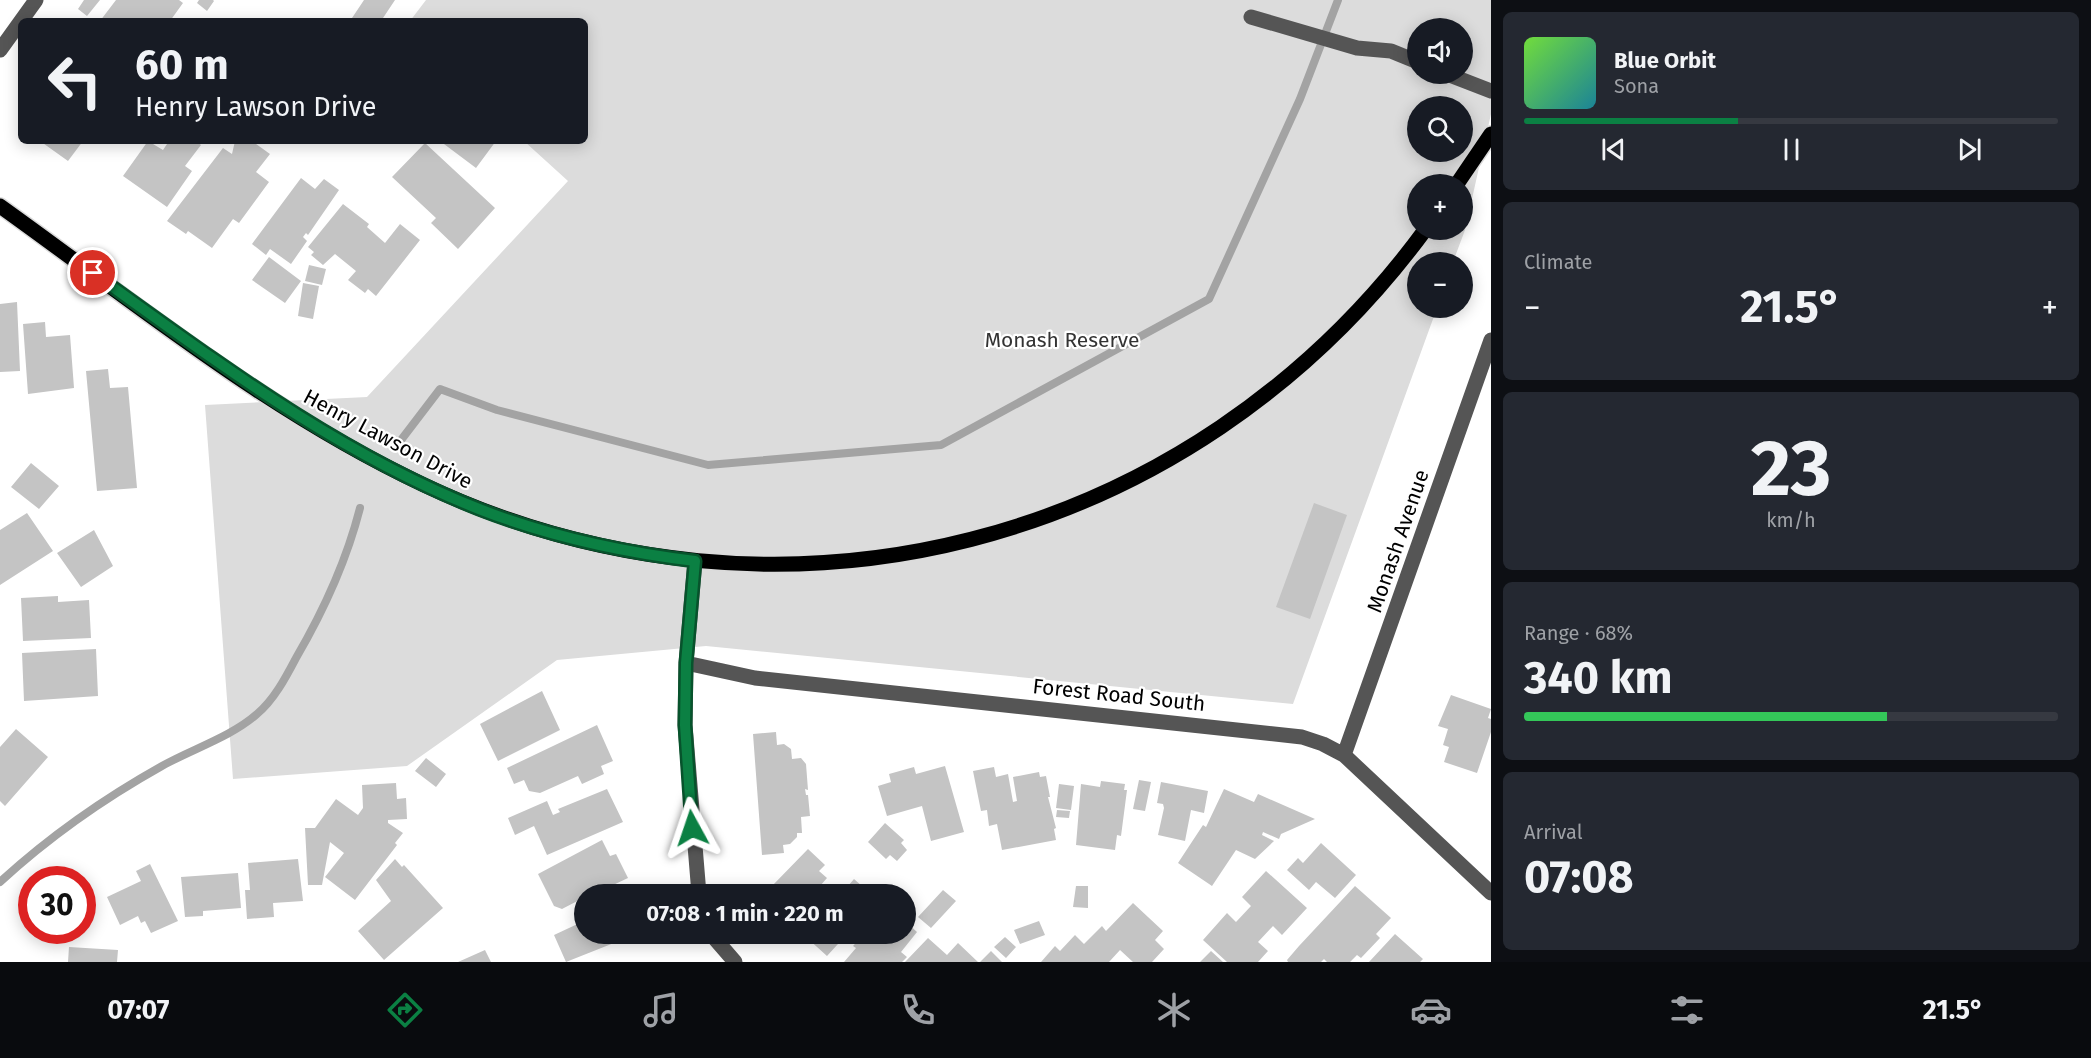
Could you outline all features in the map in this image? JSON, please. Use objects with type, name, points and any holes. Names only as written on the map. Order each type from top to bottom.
[{"type":"main road","points":[[1464,174],[1491,134]]},
{"type":"main road","name":"Henry Lawson Drive","points":[[0,206],[250,385],[360,453],[452,498],[528,526],[581,541],[695,561],[800,564],[916,551],[1012,528],[1123,485],[1191,447],[1291,374],[1375,291],[1417,240]]},
{"type":"street","points":[[23,18],[36,0]]},
{"type":"street","points":[[1251,17],[1357,48],[1391,51],[1407,58]]},
{"type":"street","points":[[0,50],[18,25]]},
{"type":"street","points":[[1473,84],[1491,91]]},
{"type":"street","name":"Monash Avenue","points":[[1344,756],[1491,340]]},
{"type":"street","points":[[695,561],[686,663],[686,761],[698,884]]},
{"type":"street","name":"Forest Road South","points":[[686,663],[755,678],[1276,732],[1323,744],[1344,756],[1491,893]]},
{"type":"street","points":[[719,944],[735,962]]},
{"type":"green space","name":"Monash Reserve","points":[[426,0],[1491,0],[1491,114],[1473,194],[1473,174],[1407,174],[1407,240],[1461,240],[1457,252],[1407,252],[1407,318],[1433,318],[1293,704],[706,646],[557,660],[407,766],[233,779],[205,405],[367,397],[568,181],[527,144],[588,144],[588,18],[412,18]]},
{"type":"building","points":[[84,0],[100,0],[87,16],[78,9]]},
{"type":"building","points":[[116,0],[179,0],[183,3],[172,18],[102,18]]},
{"type":"building","points":[[199,0],[214,1],[207,11],[197,3]]},
{"type":"building","points":[[364,0],[395,0],[383,18],[352,18]]},
{"type":"building","points":[[44,144],[81,144],[68,161]]},
{"type":"building","points":[[146,144],[153,144],[163,150],[167,144],[201,145],[185,166],[192,171],[167,207],[123,176]]},
{"type":"building","points":[[234,144],[256,144],[270,154],[256,172],[269,182],[239,223],[233,219],[212,248],[188,231],[186,234],[167,221],[223,148],[232,154]]},
{"type":"building","points":[[426,144],[495,208],[458,249],[431,223],[436,218],[392,177]]},
{"type":"building","points":[[444,144],[494,144],[476,168]]},
{"type":"building","points":[[301,178],[315,189],[324,179],[339,190],[308,235],[306,233],[303,237],[307,241],[291,264],[270,249],[266,255],[252,244]]},
{"type":"building","points":[[343,204],[369,224],[367,227],[385,243],[400,224],[420,240],[376,296],[368,289],[365,293],[348,280],[356,271],[335,254],[323,265],[311,255],[314,252],[308,247]]},
{"type":"building","points":[[269,257],[301,281],[285,303],[252,280]]},
{"type":"building","points":[[309,265],[326,269],[322,285],[305,281]]},
{"type":"building","points":[[303,283],[319,286],[313,319],[298,316]]},
{"type":"building","points":[[17,302],[20,371],[0,372],[0,304]]},
{"type":"building","points":[[45,322],[46,337],[70,335],[74,388],[28,394],[23,324]]},
{"type":"building","points":[[108,369],[110,388],[128,387],[137,488],[97,491],[86,371]]},
{"type":"building","points":[[31,463],[59,486],[39,509],[11,487]]},
{"type":"building","points":[[1314,503],[1347,515],[1310,619],[1276,607]]},
{"type":"building","points":[[27,513],[53,551],[0,585],[0,530]]},
{"type":"building","points":[[94,530],[113,566],[81,587],[57,553]]},
{"type":"building","points":[[58,596],[58,602],[89,600],[91,638],[23,641],[21,598]]},
{"type":"building","points":[[96,649],[98,696],[24,701],[22,653]]},
{"type":"building","points":[[542,691],[560,730],[498,761],[480,724]]},
{"type":"building","points":[[1451,695],[1491,709],[1488,718],[1491,719],[1491,732],[1477,773],[1444,762],[1449,747],[1443,745],[1448,729],[1438,726]]},
{"type":"building","points":[[597,725],[613,761],[601,766],[604,774],[582,784],[578,776],[540,793],[529,791],[524,780],[514,784],[507,768]]},
{"type":"building","points":[[16,729],[48,757],[5,806],[0,801],[0,747]]},
{"type":"building","points":[[776,732],[777,745],[784,744],[791,749],[792,759],[801,758],[806,764],[808,790],[805,789],[808,795],[810,816],[801,817],[802,833],[797,833],[797,837],[790,844],[783,845],[784,853],[762,855],[753,734]]},
{"type":"building","points":[[426,758],[446,774],[436,787],[415,771]]},
{"type":"building","points":[[945,766],[964,832],[931,841],[922,806],[887,816],[878,786],[891,782],[889,774],[914,767],[916,774]]},
{"type":"building","points":[[994,767],[996,777],[1008,774],[1013,802],[1017,801],[1013,777],[1039,772],[1040,777],[1046,776],[1050,797],[1048,797],[1056,828],[1054,829],[1056,840],[1002,850],[997,824],[989,826],[987,810],[981,811],[973,771]]},
{"type":"building","points":[[1139,780],[1151,782],[1145,811],[1133,809]]},
{"type":"building","points":[[1101,781],[1125,784],[1124,790],[1127,790],[1121,836],[1117,835],[1115,850],[1076,845],[1081,784],[1100,787]]},
{"type":"building","points":[[1161,782],[1208,791],[1204,813],[1191,810],[1185,841],[1158,835],[1164,808],[1163,804],[1157,803]]},
{"type":"building","points":[[396,783],[397,799],[406,798],[407,819],[388,820],[388,823],[403,833],[395,843],[397,845],[355,900],[325,877],[344,853],[330,842],[322,885],[308,885],[305,828],[315,828],[336,799],[358,815],[363,808],[362,785]]},
{"type":"building","points":[[1059,784],[1074,786],[1071,810],[1056,808]]},
{"type":"building","points":[[607,789],[623,822],[547,855],[534,826],[515,835],[508,818],[547,801],[553,815],[560,812],[558,809]]},
{"type":"building","points":[[1224,789],[1254,802],[1258,794],[1315,819],[1281,834],[1279,839],[1263,832],[1262,835],[1274,841],[1255,859],[1236,850],[1212,886],[1178,863],[1203,825],[1206,827]]},
{"type":"building","points":[[1057,810],[1070,811],[1069,818],[1056,817]]},
{"type":"building","points":[[885,823],[904,840],[901,843],[907,850],[897,861],[890,855],[886,859],[868,842]]},
{"type":"building","points":[[602,840],[610,856],[616,854],[628,878],[615,884],[574,884],[574,903],[562,909],[554,906],[538,874]]},
{"type":"building","points":[[1321,843],[1356,875],[1335,898],[1316,882],[1309,890],[1287,870],[1298,858],[1303,863]]},
{"type":"building","points":[[808,849],[825,865],[819,871],[827,878],[822,884],[774,884]]},
{"type":"building","points":[[298,859],[303,901],[273,903],[274,917],[247,919],[245,890],[250,890],[248,863]]},
{"type":"building","points":[[395,859],[402,867],[404,865],[443,908],[384,960],[358,931],[391,901],[376,880]]},
{"type":"building","points":[[150,864],[178,921],[151,933],[145,921],[141,923],[138,916],[120,925],[107,897],[141,881],[136,871]]},
{"type":"building","points":[[1266,871],[1307,908],[1282,935],[1273,926],[1258,942],[1268,951],[1258,962],[1227,962],[1203,940],[1227,913],[1236,922],[1251,906],[1242,897]]},
{"type":"building","points":[[238,873],[241,908],[203,911],[203,916],[185,917],[181,877]]},
{"type":"building","points":[[854,879],[860,884],[850,884]]},
{"type":"building","points":[[1076,886],[1088,886],[1088,908],[1073,907]]},
{"type":"building","points":[[1355,886],[1391,918],[1376,934],[1380,938],[1361,958],[1357,955],[1350,962],[1327,962],[1324,959],[1321,962],[1288,962],[1287,960],[1299,946]]},
{"type":"building","points":[[943,890],[956,901],[931,928],[918,917]]},
{"type":"building","points":[[1133,903],[1163,931],[1155,940],[1164,949],[1152,962],[1133,962],[1120,950],[1109,962],[1041,962],[1055,946],[1060,951],[1075,935],[1084,944],[1102,926],[1106,931]]},
{"type":"building","points":[[1039,921],[1045,935],[1020,944],[1014,930]]},
{"type":"building","points":[[574,926],[574,944],[611,944],[566,962],[554,935]]},
{"type":"building","points":[[1395,934],[1423,959],[1420,962],[1369,962]]},
{"type":"building","points":[[1005,937],[1016,947],[1006,958],[994,947]]},
{"type":"building","points":[[928,938],[947,955],[958,943],[978,962],[905,962]]},
{"type":"building","points":[[814,944],[838,944],[827,956]]},
{"type":"building","points":[[855,944],[907,944],[901,952],[907,957],[902,962],[844,962],[856,948],[853,946]]},
{"type":"building","points":[[69,947],[118,950],[117,962],[68,962]]},
{"type":"building","points":[[485,950],[491,962],[458,962]]},
{"type":"building","points":[[991,951],[1002,962],[980,962]]},
{"type":"building","points":[[1211,951],[1223,962],[1200,962]]},
{"type":"waterway","points":[[398,444],[440,389],[497,410],[708,465],[941,445],[1209,299],[1300,99],[1338,0]]},
{"type":"waterway","points":[[0,882],[57,834],[98,805],[162,766],[247,722],[263,708],[284,680],[325,604],[348,548],[360,508]]},
{"type":"route","points":[[93,273],[222,366],[291,412],[360,453],[423,485],[480,509],[550,533],[641,553],[695,561],[686,663],[685,725],[692,828]]}]
